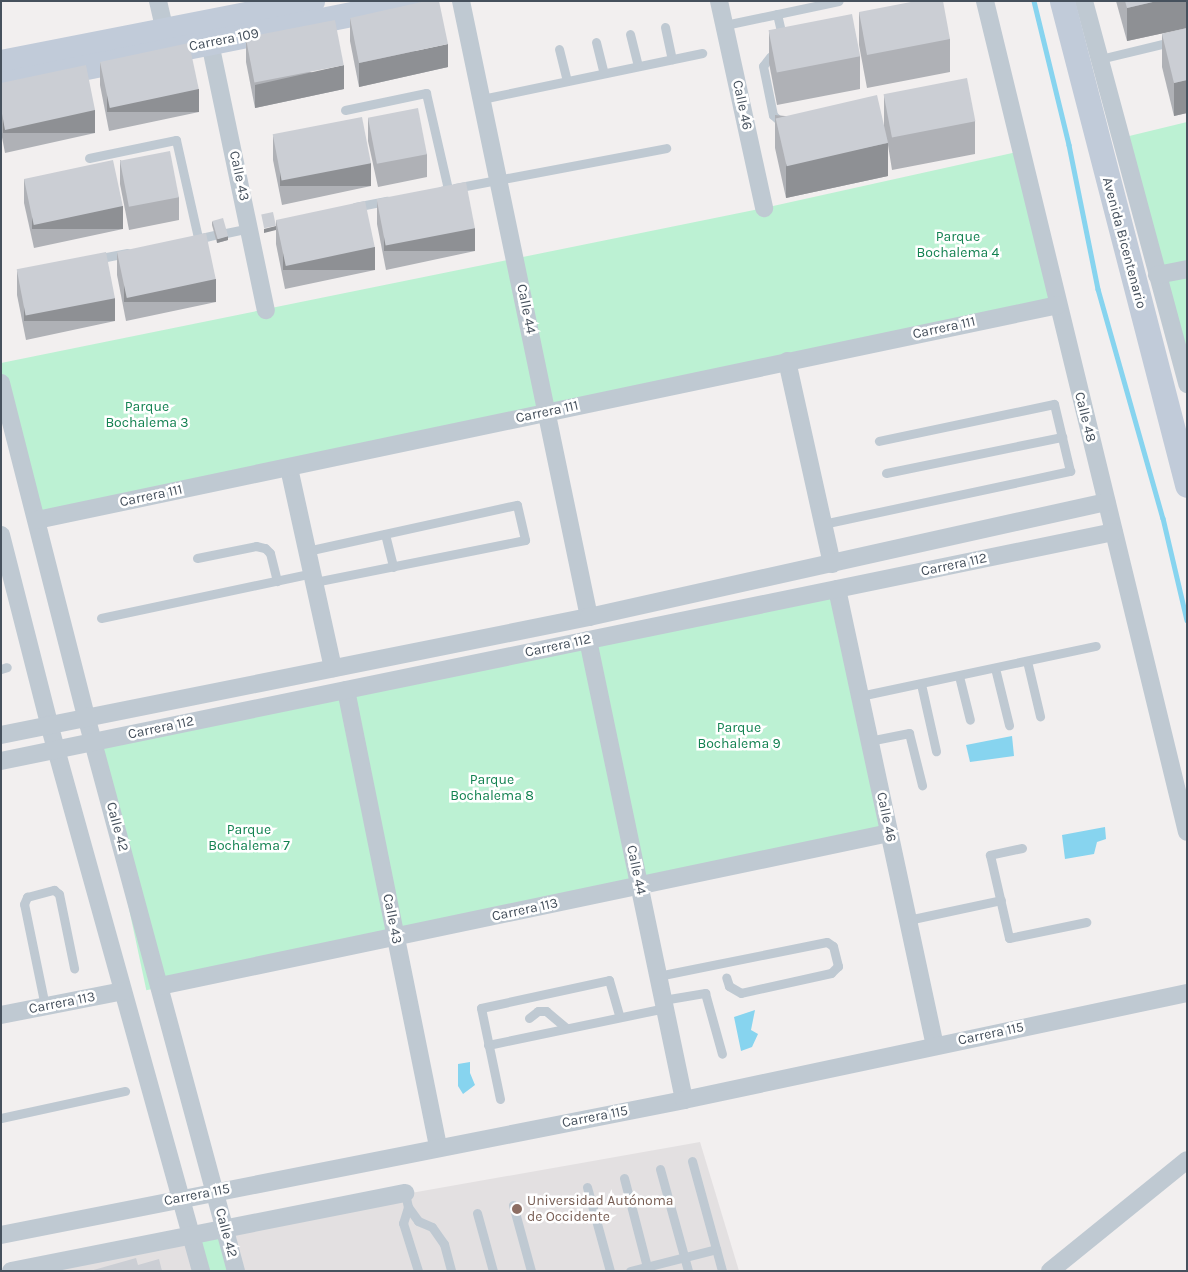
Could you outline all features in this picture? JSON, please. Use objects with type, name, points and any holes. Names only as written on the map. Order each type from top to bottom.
[{"type":"main road","name":"Carrera 109","points":[[1,62],[312,1]]},
{"type":"main road","name":"Carrera 109","points":[[1,84],[417,1]]},
{"type":"main road","name":"Avenida Bicentenario","points":[[1062,1],[1187,485]]},
{"type":"street","points":[[158,1],[165,31]]},
{"type":"street","name":"Calle 44","points":[[461,1],[589,617]]},
{"type":"street","name":"Calle 46","points":[[719,1],[764,208]]},
{"type":"street","name":"Calle 48","points":[[985,1],[1187,832]]},
{"type":"street","points":[[1084,1],[1187,384]]},
{"type":"street","name":"Calle 43","points":[[210,43],[266,310]]},
{"type":"street","points":[[1158,275],[1187,269]]},
{"type":"street","name":"Carrera 111","points":[[37,520],[289,468],[787,360],[1058,305]]},
{"type":"street","points":[[787,360],[832,564]]},
{"type":"street","name":"Calle 42","points":[[1,383],[86,716],[236,1271]]},
{"type":"street","points":[[289,468],[333,668]]},
{"type":"street","name":"Carrera 112","points":[[1,735],[86,716],[589,617],[1106,502]]},
{"type":"street","name":"Carrera 112","points":[[1,761],[1114,532]]},
{"type":"street","points":[[1,535],[49,724],[201,1271]]},
{"type":"street","name":"Calle 46","points":[[837,589],[935,1046]]},
{"type":"street","name":"Calle 44","points":[[588,640],[684,1100]]},
{"type":"street","name":"Calle 43","points":[[346,690],[438,1148]]},
{"type":"street","name":"Carrera 113","points":[[160,986],[889,833]]},
{"type":"street","name":"Carrera 113","points":[[1,1016],[123,991]]},
{"type":"street","name":"Carrera 115","points":[[1,1235],[684,1100],[1187,993]]},
{"type":"street","points":[[1050,1271],[1187,1160]]},
{"type":"street","points":[[11,1271],[224,1226],[406,1200]]},
{"type":"lane","points":[[725,25],[839,1]]},
{"type":"lane","points":[[777,14],[785,52],[770,56],[763,66],[773,115],[785,125],[794,123]]},
{"type":"lane","points":[[664,27],[672,59]]},
{"type":"lane","points":[[630,34],[638,66]]},
{"type":"lane","points":[[1100,59],[1187,38]]},
{"type":"lane","points":[[596,42],[604,73]]},
{"type":"lane","points":[[559,49],[567,81]]},
{"type":"lane","points":[[482,98],[702,53]]},
{"type":"lane","points":[[345,110],[426,93],[448,189]]},
{"type":"lane","points":[[89,158],[176,140],[198,238]]},
{"type":"lane","points":[[428,193],[666,148]]},
{"type":"lane","points":[[340,210],[399,199]]},
{"type":"lane","points":[[226,233],[250,228]]},
{"type":"lane","points":[[188,240],[215,235]]},
{"type":"lane","points":[[82,262],[140,250]]},
{"type":"lane","points":[[823,524],[1070,471],[1054,404],[879,441]]},
{"type":"lane","points":[[886,473],[1062,437]]},
{"type":"lane","points":[[101,618],[277,581],[393,567],[525,540],[517,505],[307,550]]},
{"type":"lane","points":[[385,534],[393,567]]},
{"type":"lane","points":[[197,558],[256,546],[265,548],[270,553],[277,581]]},
{"type":"lane","points":[[860,696],[1096,646]]},
{"type":"lane","points":[[1027,661],[1040,716]]},
{"type":"lane","points":[[995,668],[1009,725]]},
{"type":"lane","points":[[959,676],[970,720]]},
{"type":"lane","points":[[921,684],[936,752]]},
{"type":"lane","points":[[870,741],[909,733],[922,785]]},
{"type":"lane","points":[[1022,848],[990,856],[1009,938],[1086,922]]},
{"type":"lane","points":[[46,1006],[24,904],[27,897],[54,890],[59,894],[74,968]]},
{"type":"lane","points":[[908,920],[1001,900]]},
{"type":"lane","points":[[658,976],[827,942],[834,946],[838,966],[832,973],[741,993],[729,986],[726,977]]},
{"type":"lane","points":[[500,1099],[481,1008],[608,980],[619,1016]]},
{"type":"lane","points":[[488,1045],[619,1016],[705,993],[722,1054]]},
{"type":"lane","points":[[529,1018],[538,1011],[546,1011],[566,1028]]},
{"type":"lane","points":[[1,1118],[125,1092]]},
{"type":"lane","points":[[692,1161],[722,1271]]},
{"type":"lane","points":[[660,1169],[688,1271]]},
{"type":"lane","points":[[624,1178],[648,1269]]},
{"type":"lane","points":[[588,1186],[610,1271]]},
{"type":"lane","points":[[406,1200],[403,1223],[418,1271]]},
{"type":"lane","points":[[406,1200],[418,1221],[432,1227],[444,1244],[451,1271]]},
{"type":"lane","points":[[513,1205],[531,1271]]},
{"type":"lane","points":[[477,1213],[492,1271]]},
{"type":"lane","points":[[630,1271],[648,1269],[716,1249]]},
{"type":"shaded area","name":"Universidad Autónoma de Occidente","points":[[700,1142],[739,1271],[236,1271],[224,1226]]},
{"type":"shaded area","points":[[191,1233],[201,1271],[11,1271]]},
{"type":"green space","points":[[1187,122],[1187,384],[1121,138]]},
{"type":"green space","points":[[1021,151],[1058,305],[37,520],[1,383],[1,363],[764,208]]},
{"type":"green space","points":[[837,589],[889,833],[146,990],[95,747]]},
{"type":"green space","points":[[224,1226],[236,1271],[201,1271],[191,1233]]},
{"type":"water","points":[[1012,736],[1014,756],[970,762],[966,745]]},
{"type":"water","points":[[1105,827],[1106,839],[1097,842],[1094,854],[1065,859],[1062,835]]},
{"type":"water","points":[[755,1010],[751,1030],[758,1034],[752,1047],[741,1051],[734,1017]]},
{"type":"water","points":[[470,1062],[470,1073],[475,1085],[463,1094],[458,1086],[458,1064]]},
{"type":"building","points":[[426,1],[439,1],[448,44],[359,63],[350,18]]},
{"type":"building","points":[[916,1],[943,1],[950,39],[867,55],[859,12]]},
{"type":"building","points":[[1125,1],[1157,1],[1127,8]]},
{"type":"building","points":[[852,14],[860,56],[777,72],[769,30]]},
{"type":"building","points":[[335,20],[344,65],[254,83],[246,37]]},
{"type":"building","points":[[1187,28],[1187,80],[1174,83],[1162,34]]},
{"type":"building","points":[[189,43],[199,89],[110,108],[100,62]]},
{"type":"building","points":[[86,65],[95,110],[5,130],[1,108],[1,83]]},
{"type":"building","points":[[967,78],[975,121],[892,137],[884,94]]},
{"type":"building","points":[[877,95],[888,143],[787,166],[776,118]]},
{"type":"building","points":[[418,108],[427,154],[377,164],[368,118]]},
{"type":"building","points":[[362,117],[371,163],[282,181],[273,134]]},
{"type":"building","points":[[170,151],[179,197],[129,207],[120,161]]},
{"type":"building","points":[[113,160],[123,206],[34,225],[24,179]]},
{"type":"building","points":[[466,182],[475,228],[386,246],[377,199]]},
{"type":"building","points":[[365,201],[375,247],[286,266],[276,220]]},
{"type":"building","points":[[273,212],[276,226],[264,228],[261,214]]},
{"type":"building","points":[[223,218],[228,236],[218,239],[212,221]]},
{"type":"building","points":[[206,233],[216,279],[127,298],[117,252]]},
{"type":"building","points":[[106,252],[115,298],[26,316],[17,269]]},
{"type":"building","points":[[136,1258],[138,1265],[159,1259],[162,1271],[90,1271]]},
{"type":"waterway","points":[[1034,1],[1069,145],[1098,289],[1163,518],[1187,620]]},
{"type":"place","name":"Universidad Autónoma de Occidente","points":[[517,1209]]},
{"type":"park label","name":"Parque Bochalema 4","points":[[958,246]]},
{"type":"park label","name":"Parque Bochalema 3","points":[[147,416]]},
{"type":"park label","name":"Parque Bochalema 9","points":[[739,736]]},
{"type":"park label","name":"Parque Bochalema 8","points":[[492,788]]},
{"type":"park label","name":"Parque Bochalema 7","points":[[249,838]]}]
